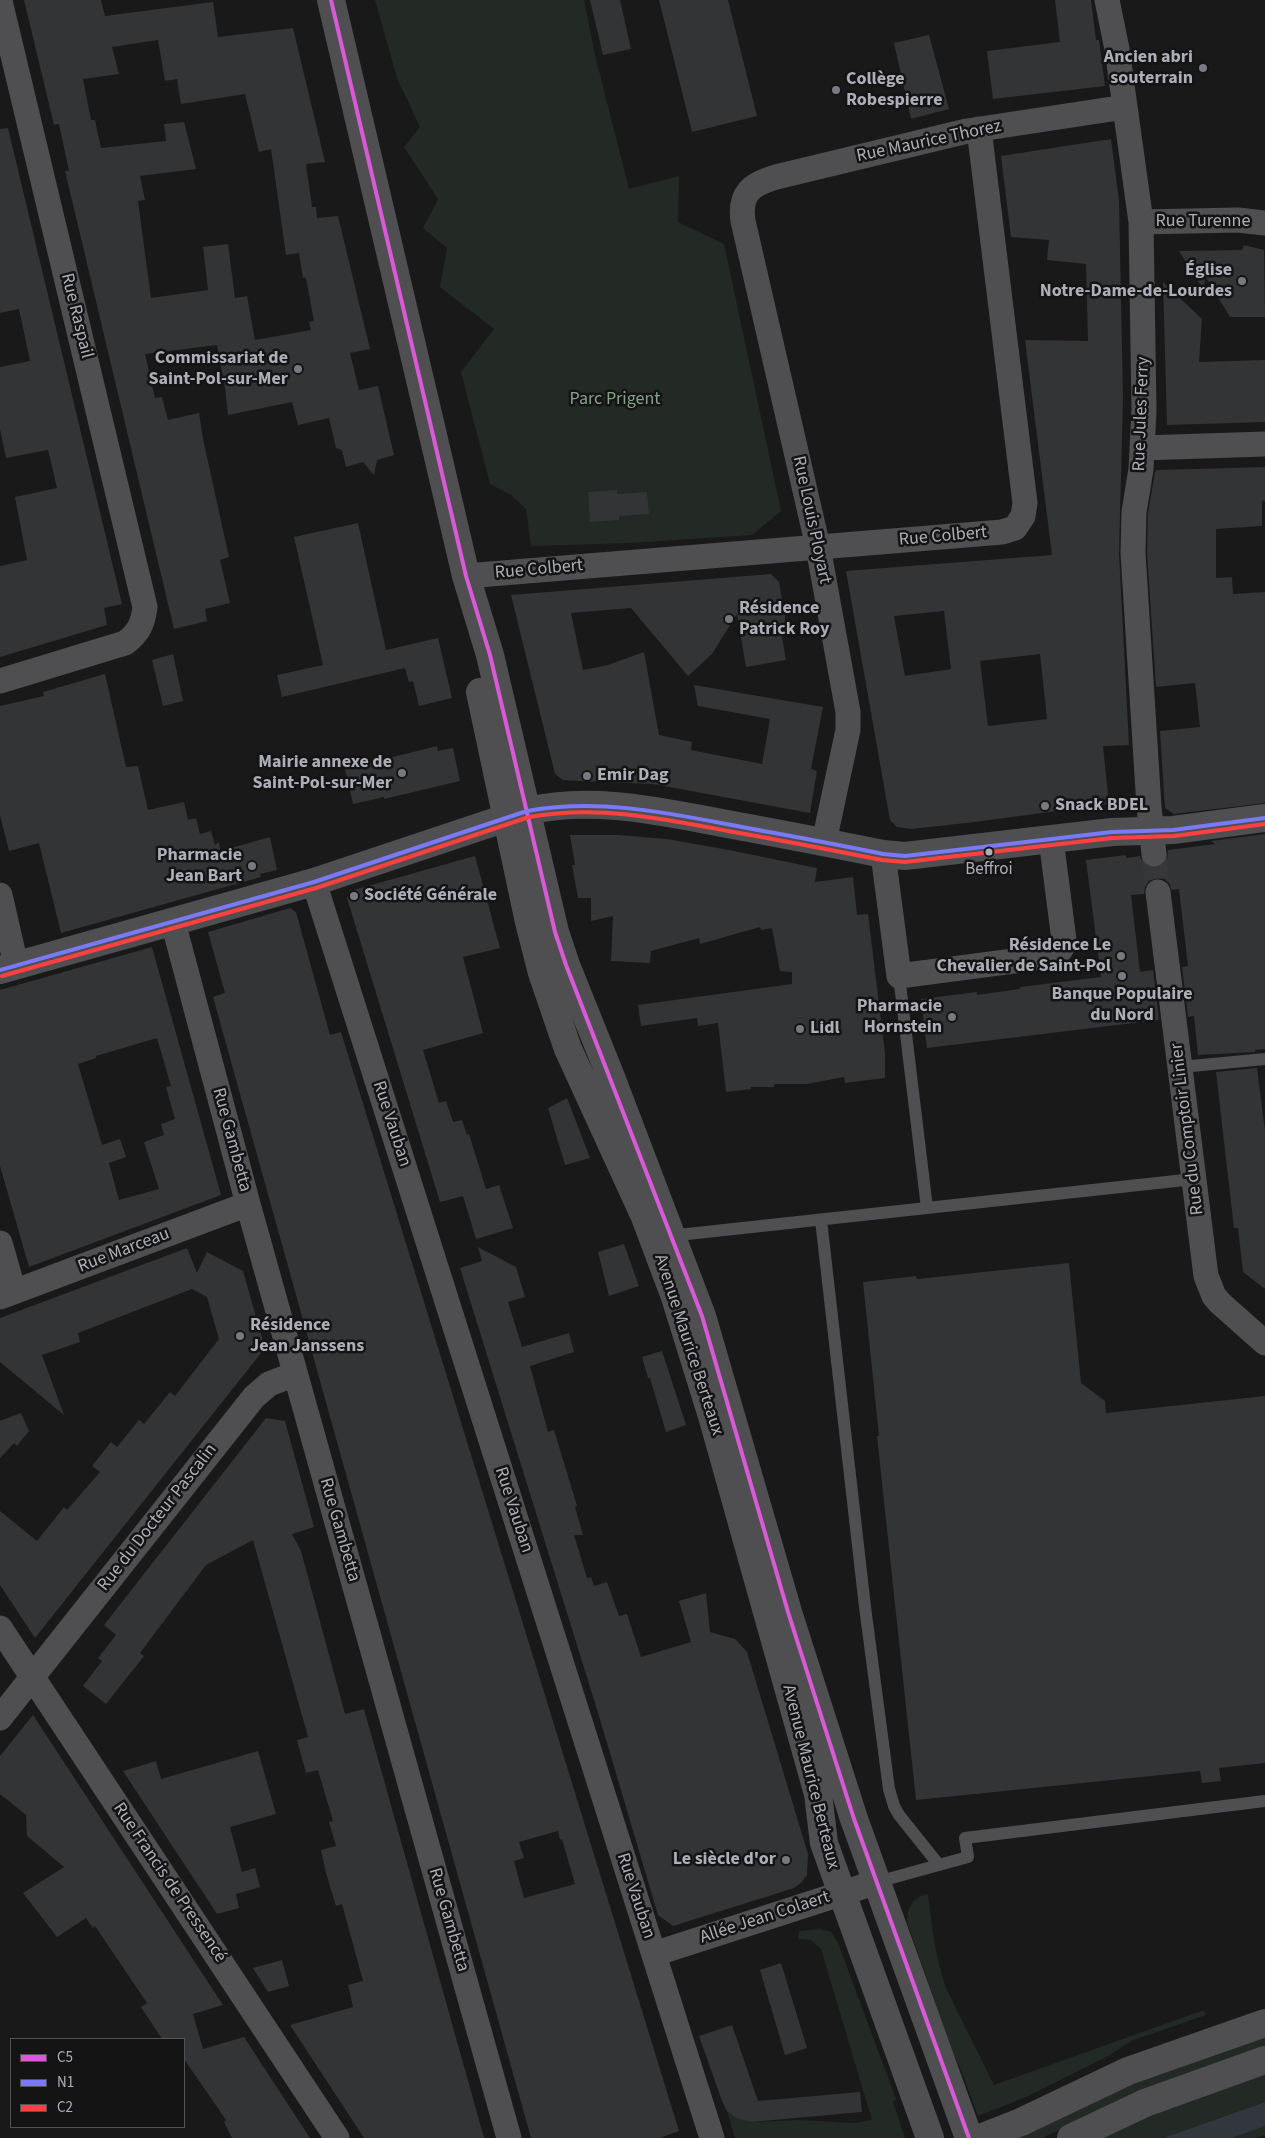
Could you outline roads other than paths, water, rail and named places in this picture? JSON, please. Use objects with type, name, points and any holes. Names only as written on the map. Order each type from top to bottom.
[{"type":"street","name":"Avenue Maurice Berteaux","points":[[331,0],[468,587],[490,655],[517,814],[563,956],[663,1237],[710,1342],[786,1604],[854,1819],[968,2138]]},
{"type":"street","name":"Rue Jules Ferry","points":[[1107,0],[1117,43],[1141,222],[1145,362],[1141,469],[1134,512],[1132,553],[1152,843]]},
{"type":"street","name":"Rue Raspail","points":[[0,1],[143,594],[144,620],[138,631],[119,646],[0,681]]},
{"type":"street","name":"Rue Maurice Thorez","points":[[743,200],[757,184],[776,176],[979,129],[1125,106]]},
{"type":"street","name":"Rue Colbert","points":[[468,587],[818,547],[1002,532],[1015,528],[1023,516],[1025,503],[979,129]]},
{"type":"street","name":"Rue Louis Ployart","points":[[743,200],[744,228],[818,547],[848,718],[846,738],[824,842]]},
{"type":"street","name":"Rue Turenne","points":[[1141,222],[1238,220],[1265,223]]},
{"type":"street","points":[[1142,448],[1265,444]]},
{"type":"street","points":[[0,895],[8,968],[314,882],[517,814],[563,805],[634,808],[883,854],[913,856],[1117,831],[1152,843],[1185,828],[1265,818]]},
{"type":"street","points":[[883,854],[899,976],[1052,956],[1059,952],[1064,940],[1051,839]]},
{"type":"street","name":"Rue Vauban","points":[[314,882],[712,2138]]},
{"type":"street","name":"Rue du Comptoir Linier","points":[[1158,892],[1204,1263],[1209,1286],[1220,1304],[1265,1343]]},
{"type":"street","name":"Rue Gambetta","points":[[173,922],[248,1204],[509,2138]]},
{"type":"street","name":"Rue Marceau","points":[[7,1294],[248,1204]]},
{"type":"street","name":"Avenue Maurice Berteaux","points":[[663,1237],[682,1319],[712,1416],[818,1794],[824,1843],[930,2138]]},
{"type":"street","points":[[0,1243],[7,1294]]},
{"type":"street","name":"Rue du Docteur Pascalin","points":[[0,1718],[254,1397],[269,1384],[295,1374]]},
{"type":"street","name":"Rue Francis de Pressencé","points":[[0,1628],[338,2138]]},
{"type":"street","name":"Allée Jean Colaert","points":[[654,1954],[877,1882]]},
{"type":"street","points":[[980,2138],[1021,2122],[1128,2071],[1265,2023]]},
{"type":"street","points":[[1071,2138],[1145,2103],[1265,2060]]},
{"type":"lane","points":[[899,976],[927,1208]]},
{"type":"lane","points":[[1181,1068],[1265,1059]]},
{"type":"lane","points":[[663,1237],[1194,1178]]},
{"type":"lane","points":[[821,1220],[865,1608],[891,1798],[904,1822],[939,1865]]},
{"type":"lane","points":[[877,1882],[968,1857],[966,1838],[1265,1802]]},
{"type":"tunnel","points":[[1154,854],[1158,892]]},
{"type":"place","name":"Ancien abri souterrain","points":[[1203,68]]},
{"type":"place","name":"Collège Robespierre","points":[[836,90]]},
{"type":"place","name":"Église Notre-Dame-de-Lourdes","points":[[1242,281]]},
{"type":"place","name":"Commissariat de Saint-Pol-sur-Mer","points":[[298,369]]},
{"type":"place","name":"Résidence Patrick Roy","points":[[729,619]]},
{"type":"place","name":"Mairie annexe de Saint-Pol-sur-Mer","points":[[402,773]]},
{"type":"place","name":"Emir Dag","points":[[587,776]]},
{"type":"place","name":"Snack BDEL","points":[[1045,806]]},
{"type":"place","name":"Beffroi","points":[[989,852]]},
{"type":"place","name":"Pharmacie Jean Bart","points":[[252,866]]},
{"type":"place","name":"Société Générale","points":[[354,896]]},
{"type":"place","name":"Résidence Le Chevalier de Saint-Pol","points":[[1121,956]]},
{"type":"place","name":"Banque Populaire du Nord","points":[[1122,976]]},
{"type":"place","name":"Pharmacie Hornstein","points":[[952,1017]]},
{"type":"place","name":"Lidl","points":[[800,1029]]},
{"type":"place","name":"Résidence Jean Janssens","points":[[240,1336]]},
{"type":"place","name":"Le siècle d'or","points":[[786,1860]]},
{"type":"park label","name":"Parc Prigent","points":[[615,400]]}]
